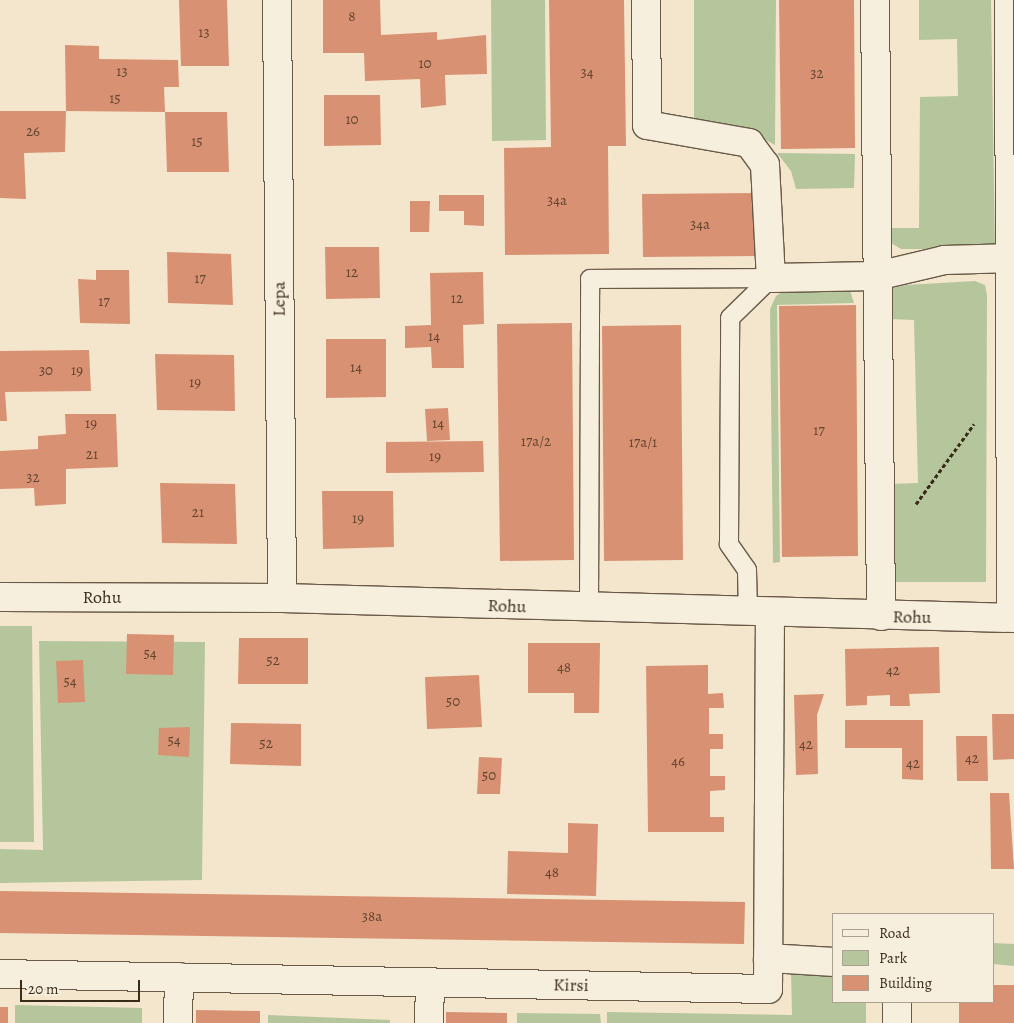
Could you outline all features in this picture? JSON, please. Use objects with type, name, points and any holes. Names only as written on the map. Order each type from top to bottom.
[{"type":"street","name":"Lepa","points":[[277,0],[282,598]]},
{"type":"street","points":[[646,0],[647,125],[749,143],[765,165],[771,278],[877,276],[944,260],[1009,258]]},
{"type":"street","points":[[875,0],[881,616]]},
{"type":"street","name":"Rohu","points":[[0,597],[282,598],[759,614],[1010,618]]},
{"type":"street","name":"Kirsi","points":[[0,974],[768,989],[759,614]]},
{"type":"street","points":[[768,958],[832,962]]},
{"type":"street","points":[[178,1023],[179,977]]},
{"type":"street","points":[[429,1023],[430,982]]},
{"type":"street","points":[[897,1023],[898,1003]]},
{"type":"lane","points":[[1004,0],[1009,258],[1005,381],[1010,618]]},
{"type":"lane","points":[[589,608],[590,279],[771,278]]},
{"type":"lane","points":[[759,614],[747,570],[729,544],[730,318],[771,278]]},
{"type":"path","points":[[914,506],[1005,381]]},
{"type":"green space","points":[[491,0],[545,0],[546,140],[492,141]]},
{"type":"green space","points":[[694,0],[776,0],[775,145],[747,130],[694,121]]},
{"type":"green space","points":[[919,0],[991,0],[995,249],[901,249],[891,243],[888,228],[919,228],[920,97],[958,96],[957,39],[919,40]]},
{"type":"green space","points":[[777,153],[855,154],[854,188],[796,189],[791,171]]},
{"type":"green space","points":[[975,281],[985,285],[987,295],[986,582],[886,582],[887,484],[918,483],[914,320],[888,319],[886,299],[893,288],[906,285]]},
{"type":"green space","points":[[792,285],[849,287],[854,303],[777,305],[780,562],[773,563],[770,309],[776,296]]},
{"type":"green space","points":[[0,626],[32,626],[34,842],[0,842]]},
{"type":"green space","points":[[39,641],[205,642],[202,880],[0,883],[0,849],[43,850]]},
{"type":"green space","points":[[994,943],[1014,944],[1014,966],[994,964]]},
{"type":"green space","points":[[791,969],[832,972],[832,1003],[866,1003],[866,1023],[607,1023],[607,1012],[792,1015]]},
{"type":"green space","points":[[15,1005],[142,1008],[142,1023],[15,1023]]},
{"type":"green space","points":[[517,1013],[600,1014],[601,1023],[517,1023]]},
{"type":"green space","points":[[268,1015],[390,1020],[390,1023],[268,1023]]},
{"type":"building","points":[[179,0],[227,0],[229,66],[181,66]]},
{"type":"building","points":[[323,0],[380,0],[381,35],[437,32],[437,40],[486,35],[487,74],[445,75],[446,105],[421,108],[420,79],[365,81],[364,53],[323,53]]},
{"type":"building","points":[[549,0],[624,0],[626,146],[608,146],[609,254],[505,255],[504,148],[551,147]]},
{"type":"building","points":[[779,0],[854,0],[855,148],[781,149]]},
{"type":"building","points":[[65,45],[99,46],[99,59],[178,60],[179,87],[164,87],[165,112],[66,111]]},
{"type":"building","points":[[324,95],[380,95],[381,145],[324,146]]},
{"type":"building","points":[[0,111],[66,111],[65,152],[24,153],[26,199],[0,198]]},
{"type":"building","points":[[165,112],[227,112],[229,172],[167,172]]},
{"type":"building","points":[[756,193],[757,256],[643,257],[642,194]]},
{"type":"building","points":[[439,195],[484,195],[484,226],[464,225],[464,211],[439,211]]},
{"type":"building","points":[[410,201],[430,201],[429,232],[410,232]]},
{"type":"building","points":[[325,247],[379,247],[380,298],[326,299]]},
{"type":"building","points":[[167,252],[231,254],[233,305],[168,303]]},
{"type":"building","points":[[96,270],[129,270],[130,324],[80,323],[78,279],[96,280]]},
{"type":"building","points":[[483,272],[484,324],[463,325],[464,368],[432,368],[431,347],[405,348],[405,326],[431,325],[430,273]]},
{"type":"building","points":[[856,305],[858,556],[782,557],[779,306]]},
{"type":"building","points":[[572,323],[574,560],[500,561],[497,324]]},
{"type":"building","points":[[681,325],[683,560],[604,561],[602,326]]},
{"type":"building","points":[[326,339],[386,339],[386,397],[326,398]]},
{"type":"building","points":[[89,350],[91,391],[5,392],[7,421],[0,421],[0,351]]},
{"type":"building","points":[[155,354],[234,355],[235,411],[157,410]]},
{"type":"building","points":[[448,408],[450,440],[427,441],[425,409]]},
{"type":"building","points":[[65,414],[116,414],[118,467],[66,469],[66,504],[35,506],[34,488],[0,489],[0,451],[38,449],[38,436],[66,434]]},
{"type":"building","points":[[483,441],[484,472],[386,473],[386,442]]},
{"type":"building","points":[[160,483],[235,484],[237,544],[162,543]]},
{"type":"building","points":[[322,491],[393,491],[394,547],[323,549]]},
{"type":"building","points":[[127,634],[174,635],[173,675],[126,674]]},
{"type":"building","points":[[239,638],[308,638],[308,684],[238,684]]},
{"type":"building","points":[[528,643],[600,643],[599,713],[574,713],[574,693],[528,693]]},
{"type":"building","points":[[939,647],[940,693],[909,694],[910,706],[890,706],[890,695],[867,696],[867,705],[846,706],[845,649]]},
{"type":"building","points":[[83,660],[85,702],[58,703],[56,661]]},
{"type":"building","points":[[708,665],[708,694],[723,693],[724,708],[709,708],[709,734],[723,734],[723,749],[710,749],[710,776],[725,776],[725,790],[710,791],[710,817],[724,817],[724,832],[648,832],[646,666]]},
{"type":"building","points":[[479,675],[482,727],[427,729],[425,677]]},
{"type":"building","points":[[824,694],[817,715],[818,774],[796,775],[794,695]]},
{"type":"building","points":[[992,714],[1014,714],[1014,759],[993,760]]},
{"type":"building","points":[[845,720],[923,720],[923,780],[902,779],[902,748],[845,748]]},
{"type":"building","points":[[231,723],[301,724],[301,766],[230,764]]},
{"type":"building","points":[[190,727],[189,757],[158,755],[159,728]]},
{"type":"building","points":[[956,736],[987,736],[988,781],[957,781]]},
{"type":"building","points":[[479,757],[502,758],[500,794],[477,794]]},
{"type":"building","points":[[990,793],[1009,793],[1014,869],[991,869]]},
{"type":"building","points":[[568,823],[598,824],[596,896],[507,894],[508,851],[568,853]]},
{"type":"building","points":[[0,891],[745,902],[744,944],[0,933]]},
{"type":"building","points":[[994,985],[1014,985],[1014,1023],[959,1023],[959,1003],[994,1003]]},
{"type":"building","points":[[0,1007],[8,1007],[8,1023],[0,1023]]},
{"type":"building","points":[[196,1010],[260,1011],[260,1023],[196,1023]]},
{"type":"building","points":[[446,1012],[507,1013],[507,1023],[446,1023]]}]
